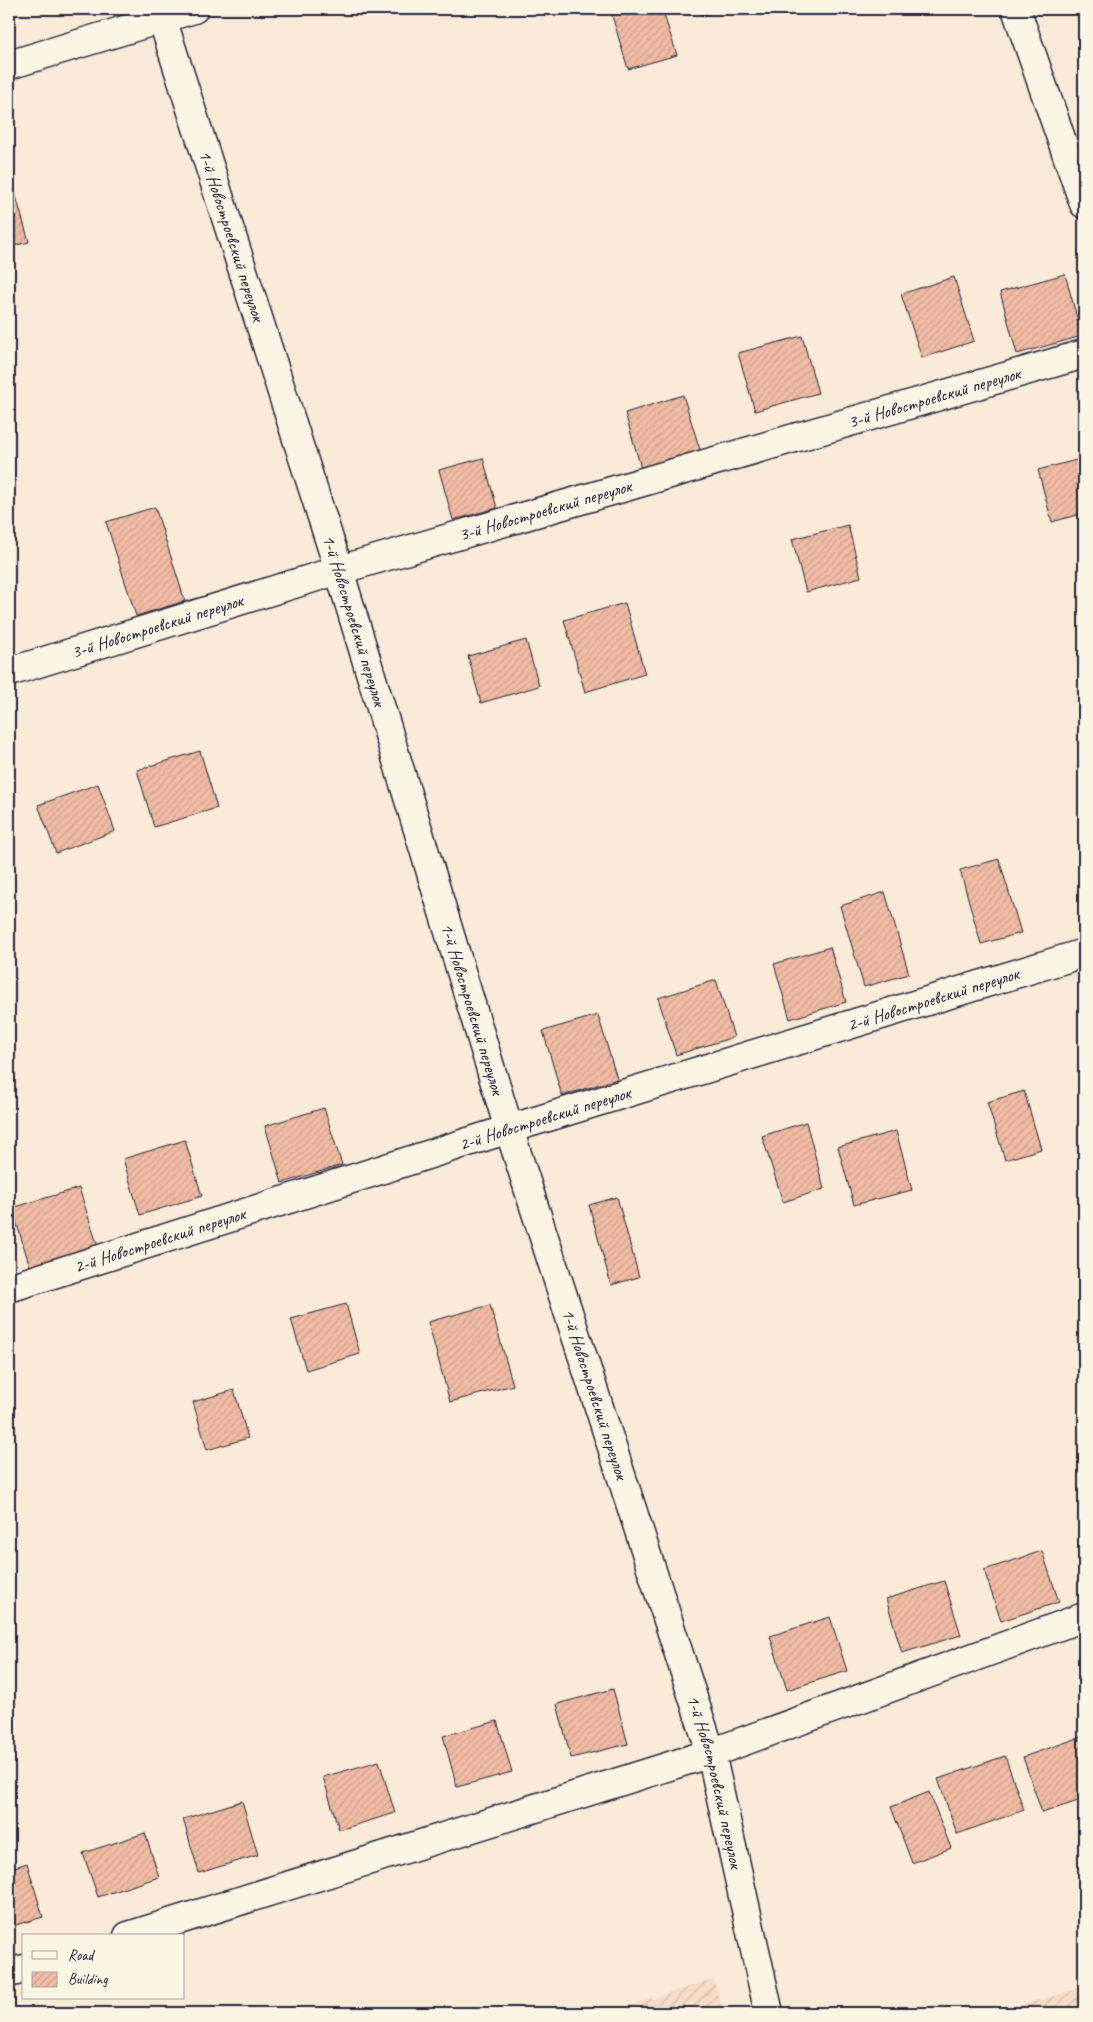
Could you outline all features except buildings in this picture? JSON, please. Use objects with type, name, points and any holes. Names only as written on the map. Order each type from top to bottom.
[{"type":"street","points":[[9,65],[161,14],[194,9]]},
{"type":"street","points":[[1016,9],[1084,204]]},
{"type":"street","name":"1-й Новостроевский переулок","points":[[161,14],[339,570],[509,1129],[711,1753],[769,2013]]},
{"type":"street","name":"3-й Новостроевский переулок","points":[[9,672],[339,570],[1084,354]]},
{"type":"street","name":"2-й Новостроевский переулок","points":[[9,1288],[509,1129],[1084,953]]},
{"type":"street","points":[[134,1934],[711,1753],[1084,1617]]},
{"type":"street","points":[[9,1973],[22,1969]]},
{"type":"shaded area","points":[[713,1979],[724,2013],[607,2013]]},
{"type":"shaded area","points":[[1084,1987],[1084,2013],[994,2013]]}]
